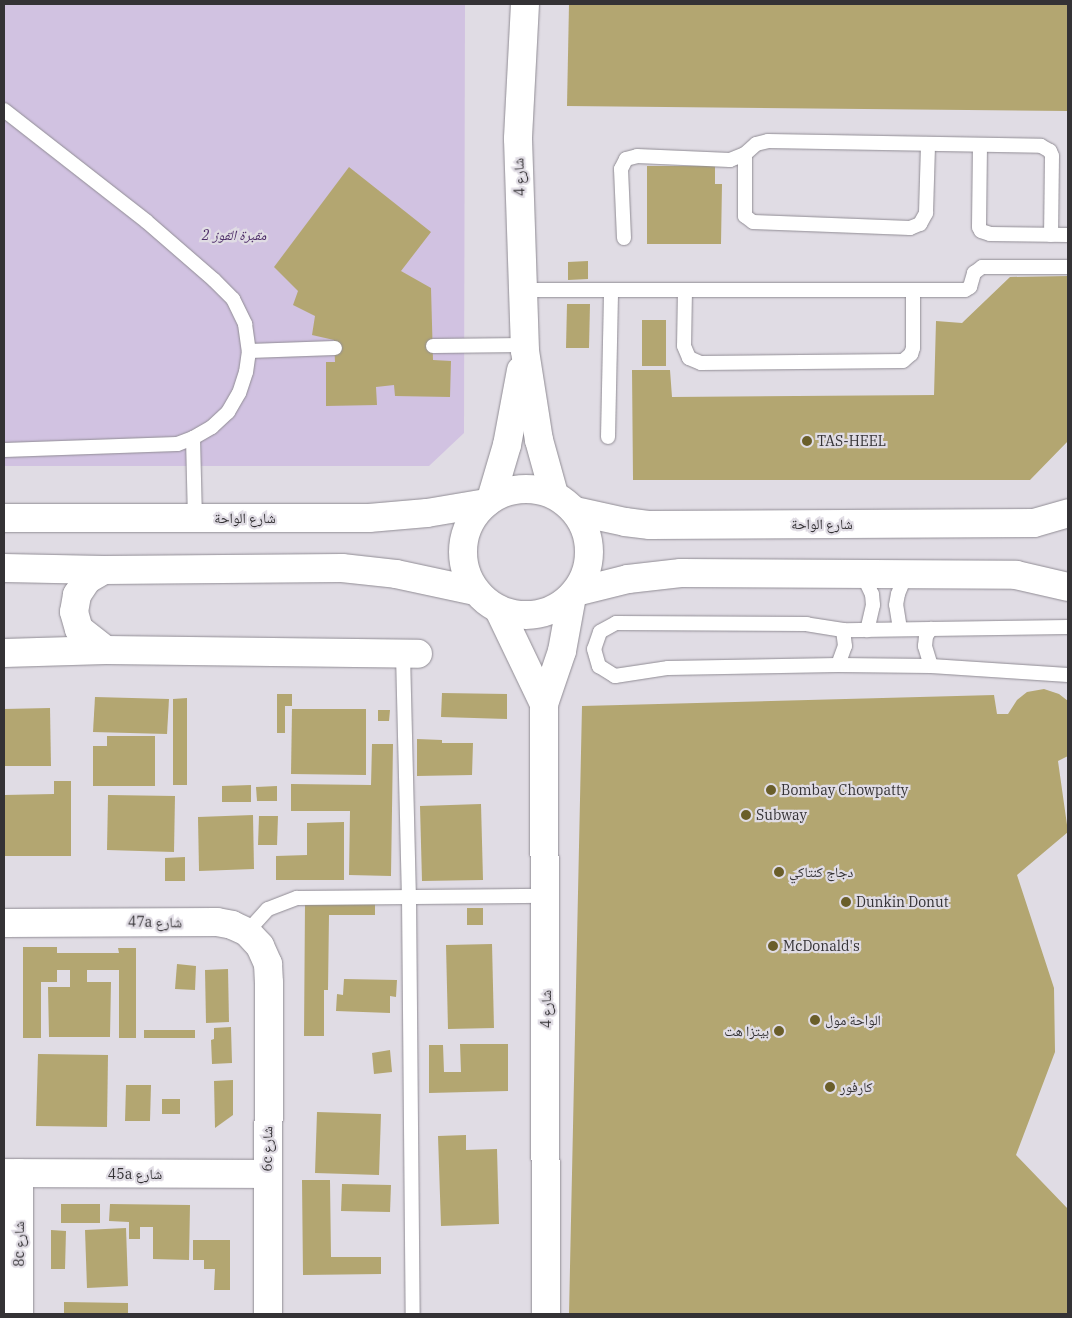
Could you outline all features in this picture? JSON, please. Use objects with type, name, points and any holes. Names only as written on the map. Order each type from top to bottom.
[{"type":"street","name":"شارع 4","points":[[525,4],[518,139],[524,348],[539,440],[564,503]]},
{"type":"street","name":"شارع 4","points":[[488,501],[507,445],[524,348]]},
{"type":"street","points":[[574,594],[587,568],[589,542],[584,526],[564,503],[533,489],[511,490],[488,501],[473,517],[465,535],[462,554],[466,573],[475,590],[486,602],[499,610],[518,615],[538,615],[556,608],[574,594],[628,578],[654,575],[862,573],[1016,575],[1068,573]]},
{"type":"street","name":"شارع الواحة","points":[[4,518],[369,518],[427,513],[488,501]]},
{"type":"street","name":"شارع الواحة","points":[[564,503],[625,522],[650,525],[1034,523],[1068,513]]},
{"type":"street","points":[[1034,523],[1068,527]]},
{"type":"street","points":[[4,568],[104,570],[342,568],[396,574],[475,590]]},
{"type":"street","points":[[104,570],[87,580],[77,595],[74,612],[79,629],[106,650]]},
{"type":"street","points":[[1016,575],[1068,587]]},
{"type":"street","name":"شارع 4","points":[[546,1314],[544,704],[562,651],[574,594]]},
{"type":"street","name":"شارع 4","points":[[499,610],[544,704]]},
{"type":"street","points":[[4,653],[106,650],[410,654]]},
{"type":"street","name":"47a شارع","points":[[4,923],[217,922],[232,925],[246,932],[260,946],[268,964],[269,983]]},
{"type":"street","name":"6c شارع","points":[[268,1314],[269,983]]},
{"type":"street","name":"45a شارع","points":[[11,1173],[267,1174]]},
{"type":"street","name":"8c شارع","points":[[11,1173],[19,1314]]},
{"type":"lane","points":[[4,110],[139,215],[214,280],[232,299],[244,324],[249,351],[240,393],[228,412],[212,427],[193,438],[176,444],[4,450]]},
{"type":"lane","points":[[624,238],[621,169],[626,159],[637,156],[730,160],[745,154],[756,144],[768,141],[1041,146],[1050,151],[1052,156],[1051,235]]},
{"type":"lane","points":[[745,154],[744,210],[745,216],[752,222],[910,228],[920,224],[926,213],[928,144]]},
{"type":"lane","points":[[980,145],[979,227],[981,231],[990,234],[1068,235]]},
{"type":"lane","points":[[523,290],[965,290],[970,287],[974,273],[982,267],[1068,267]]},
{"type":"lane","points":[[608,437],[611,290]]},
{"type":"lane","points":[[685,290],[685,352],[694,362],[730,363],[903,361],[911,354],[913,348],[913,290]]},
{"type":"lane","points":[[433,346],[524,348]]},
{"type":"lane","points":[[249,351],[335,348]]},
{"type":"lane","points":[[193,438],[195,518]]},
{"type":"lane","points":[[862,573],[872,594],[873,605],[868,630]]},
{"type":"lane","points":[[900,629],[896,605],[906,574]]},
{"type":"lane","points":[[1068,627],[843,630],[806,624],[616,623],[600,632],[594,649],[599,666],[615,676],[668,668],[838,665],[930,666],[1068,675]]},
{"type":"lane","points":[[930,666],[925,646],[926,636],[931,629]]},
{"type":"lane","points":[[838,665],[845,646],[843,630]]},
{"type":"lane","points":[[410,654],[413,1314]]},
{"type":"lane","points":[[246,932],[268,910],[297,898],[546,896]]},
{"type":"green space","name":"مقبرة القوز 2","points":[[4,4],[465,4],[464,433],[429,466],[4,466]]},
{"type":"building","points":[[569,4],[1068,4],[1068,111],[567,106]]},
{"type":"building","points":[[647,166],[715,166],[715,184],[722,184],[721,244],[647,244]]},
{"type":"building","points":[[349,167],[431,232],[401,271],[431,288],[433,360],[451,361],[450,397],[395,396],[394,385],[376,387],[377,405],[326,406],[326,362],[335,362],[334,340],[312,335],[315,316],[293,305],[298,291],[274,267]]},
{"type":"building","points":[[588,261],[588,279],[568,280],[568,262]]},
{"type":"building","points":[[1068,276],[1068,441],[1030,480],[633,480],[632,370],[670,370],[672,397],[934,395],[936,321],[962,323],[1010,277]]},
{"type":"building","points":[[567,304],[590,304],[589,348],[566,348]]},
{"type":"building","points":[[642,320],[666,320],[666,366],[642,366]]},
{"type":"building","name":"الواحة مول","points":[[1044,689],[1059,694],[1068,701],[1068,756],[1058,761],[1068,832],[1017,875],[1054,988],[1055,1052],[1016,1155],[1068,1209],[1068,1314],[569,1314],[582,706],[994,695],[997,714],[1008,714],[1017,700],[1027,692]]},
{"type":"building","points":[[442,693],[507,694],[507,719],[441,717]]},
{"type":"building","points":[[277,694],[292,694],[292,706],[285,706],[285,733],[277,733]]},
{"type":"building","points":[[95,697],[169,699],[167,734],[93,732]]},
{"type":"building","points":[[187,698],[187,785],[173,785],[173,699]]},
{"type":"building","points":[[50,708],[51,766],[4,766],[4,709]]},
{"type":"building","points":[[292,709],[366,709],[366,775],[291,774]]},
{"type":"building","points":[[378,710],[390,710],[389,721],[378,721]]},
{"type":"building","points":[[107,736],[155,736],[155,786],[93,786],[93,746],[107,746]]},
{"type":"building","points":[[417,739],[442,740],[442,743],[473,743],[472,775],[417,776]]},
{"type":"building","points":[[372,744],[393,744],[391,876],[349,875],[350,811],[291,811],[291,784],[371,785]]},
{"type":"building","points":[[54,781],[71,781],[71,856],[4,856],[4,795],[54,794]]},
{"type":"building","points":[[251,785],[251,802],[222,802],[222,786]]},
{"type":"building","points":[[277,786],[277,801],[257,801],[256,787]]},
{"type":"building","points":[[108,795],[175,796],[174,852],[107,850]]},
{"type":"building","points":[[481,804],[483,880],[422,881],[420,806]]},
{"type":"building","points":[[253,815],[254,869],[199,871],[198,817]]},
{"type":"building","points":[[259,816],[278,816],[277,845],[258,845]]},
{"type":"building","points":[[344,822],[344,880],[276,880],[276,856],[307,855],[307,823]]},
{"type":"building","points":[[185,857],[185,881],[165,881],[165,858]]},
{"type":"building","points":[[305,903],[375,903],[375,915],[329,915],[328,990],[324,990],[324,1036],[304,1036]]},
{"type":"building","points":[[467,908],[483,908],[483,925],[467,925]]},
{"type":"building","points":[[492,944],[494,1028],[448,1029],[446,945]]},
{"type":"building","points":[[23,947],[57,947],[57,953],[119,953],[118,948],[136,948],[136,1038],[119,1038],[119,970],[87,970],[87,982],[111,982],[110,1037],[49,1037],[48,987],[70,987],[70,970],[57,970],[57,982],[41,982],[41,1038],[23,1038]]},
{"type":"building","points":[[177,964],[196,966],[195,990],[175,989]]},
{"type":"building","points":[[228,969],[229,1022],[206,1023],[205,970]]},
{"type":"building","points":[[344,979],[397,980],[396,997],[390,996],[390,1013],[336,1011],[337,994],[343,995]]},
{"type":"building","points":[[231,1027],[232,1063],[212,1064],[211,1040],[214,1039],[214,1028]]},
{"type":"building","points":[[144,1030],[195,1030],[195,1038],[144,1038]]},
{"type":"building","points":[[460,1044],[508,1044],[508,1091],[429,1093],[429,1045],[443,1045],[444,1072],[461,1072]]},
{"type":"building","points":[[390,1050],[392,1072],[374,1074],[372,1053]]},
{"type":"building","points":[[38,1054],[108,1055],[107,1127],[36,1126]]},
{"type":"building","points":[[233,1080],[233,1115],[215,1128],[214,1081]]},
{"type":"building","points":[[126,1085],[151,1085],[150,1121],[125,1121]]},
{"type":"building","points":[[162,1099],[180,1099],[180,1114],[162,1114]]},
{"type":"building","points":[[317,1112],[381,1114],[379,1175],[315,1173]]},
{"type":"building","points":[[466,1135],[466,1150],[497,1149],[499,1224],[441,1226],[438,1136]]},
{"type":"building","points":[[302,1180],[330,1180],[331,1257],[381,1257],[381,1274],[303,1275]]},
{"type":"building","points":[[342,1184],[391,1185],[390,1212],[341,1211]]},
{"type":"building","points":[[61,1204],[100,1204],[100,1223],[61,1223]]},
{"type":"building","points":[[110,1204],[190,1205],[189,1260],[153,1259],[153,1227],[140,1227],[140,1239],[129,1239],[129,1222],[109,1221]]},
{"type":"building","points":[[126,1228],[128,1286],[87,1288],[85,1230]]},
{"type":"building","points":[[51,1230],[66,1231],[65,1269],[51,1269]]},
{"type":"building","points":[[193,1240],[230,1240],[230,1290],[214,1290],[215,1269],[204,1269],[204,1260],[193,1260]]},
{"type":"building","points":[[64,1302],[128,1303],[128,1314],[64,1314]]},
{"type":"place","name":"TAS-HEEL","points":[[807,441]]},
{"type":"place","name":"Bombay Chowpatty","points":[[771,790]]},
{"type":"place","name":"Subway","points":[[746,815]]},
{"type":"place","name":"دجاج كنتاكي","points":[[779,872]]},
{"type":"place","name":"Dunkin Donut","points":[[846,902]]},
{"type":"place","name":"McDonald's","points":[[773,946]]},
{"type":"place","name":"الواحة مول","points":[[815,1020]]},
{"type":"place","name":"بيتزا هت","points":[[779,1031]]},
{"type":"place","name":"كارفور","points":[[830,1087]]}]
